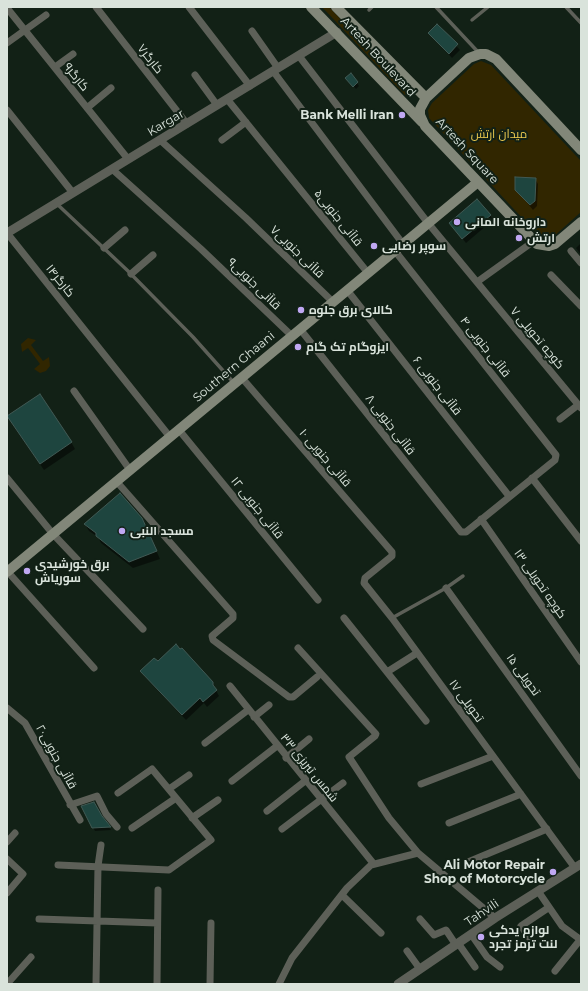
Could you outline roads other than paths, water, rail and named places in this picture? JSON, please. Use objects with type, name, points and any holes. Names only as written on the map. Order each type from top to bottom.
[{"type":"main road","name":"Artesh Boulevard","points":[[311,7],[337,32],[425,126]]},
{"type":"main road","name":"Artesh Boulevard","points":[[336,7],[426,98]]},
{"type":"main road","points":[[426,98],[469,58],[480,54],[486,54],[496,60],[581,150]]},
{"type":"main road","name":"Artesh Square","points":[[426,98],[420,109],[420,115],[425,126],[534,242]]},
{"type":"main road","name":"Southern Ghaani","points":[[7,572],[478,182]]},
{"type":"main road","points":[[534,242],[543,246],[555,244],[581,222]]},
{"type":"street","name":"کارگر۷","points":[[96,7],[187,124]]},
{"type":"street","points":[[189,7],[250,86]]},
{"type":"street","name":"کارگر۹","points":[[7,8],[128,159]]},
{"type":"street","points":[[7,43],[46,14]]},
{"type":"street","name":"قاآنی جنوبی ۴","points":[[252,31],[275,70],[399,247],[556,458],[532,478]]},
{"type":"street","name":"Kargar","points":[[7,233],[337,32]]},
{"type":"street","points":[[54,67],[73,54]]},
{"type":"street","name":"کوچه تحویلی ۷","points":[[298,56],[428,223],[580,407]]},
{"type":"street","points":[[194,75],[218,105]]},
{"type":"street","points":[[87,108],[111,88]]},
{"type":"street","name":"قاآنی جنوبی۵","points":[[227,99],[368,272]]},
{"type":"street","points":[[7,110],[73,193]]},
{"type":"street","points":[[222,140],[246,122]]},
{"type":"street","name":"قاآنی جنوبی۷","points":[[160,140],[246,218],[333,302]]},
{"type":"street","name":"قاآنی جنوبی۹","points":[[112,169],[296,332]]},
{"type":"street","points":[[104,248],[125,230]]},
{"type":"street","name":"کارگر۱۴","points":[[7,233],[170,437]]},
{"type":"street","points":[[477,282],[534,242]]},
{"type":"street","points":[[571,251],[581,263]]},
{"type":"street","points":[[131,274],[153,255]]},
{"type":"street","points":[[551,275],[581,306]]},
{"type":"street","name":"قاآنی جنوبی ۶","points":[[347,290],[509,496]]},
{"type":"street","name":"قاآنی جنوبی ۸","points":[[296,332],[461,532],[463,533],[481,519]]},
{"type":"street","name":"قاآنی جنوبی ۱۰","points":[[238,381],[392,552]]},
{"type":"street","points":[[74,391],[130,470]]},
{"type":"street","points":[[560,419],[580,407]]},
{"type":"street","name":"قاآنی جنوبی ۱۲","points":[[179,430],[318,600]]},
{"type":"street","points":[[7,478],[54,534],[143,630]]},
{"type":"street","points":[[481,519],[532,478],[581,541]]},
{"type":"street","points":[[117,482],[233,616],[212,636],[213,640],[289,697],[293,698],[317,677]]},
{"type":"street","name":"کوچه تحویلی ۱۳","points":[[481,519],[581,662]]},
{"type":"street","name":"تحویلی ۱۷","points":[[392,552],[392,556],[363,580],[520,794],[578,866]]},
{"type":"street","points":[[7,572],[94,668]]},
{"type":"street","name":"تحویلی ۱۵","points":[[446,588],[581,776]]},
{"type":"street","points":[[344,618],[426,721]]},
{"type":"street","points":[[298,648],[376,734],[349,757],[389,818],[418,853],[495,918]]},
{"type":"street","points":[[387,672],[417,653]]},
{"type":"street","name":"شمس تبریزی ۳۳","points":[[230,686],[286,758],[373,863]]},
{"type":"street","points":[[254,717],[269,705]]},
{"type":"street","name":"۲۰قاآنی جنوبی","points":[[7,708],[25,723],[70,805],[80,820]]},
{"type":"street","points":[[205,744],[248,710]]},
{"type":"street","points":[[286,758],[309,739]]},
{"type":"street","points":[[232,781],[277,746]]},
{"type":"street","points":[[421,784],[493,756]]},
{"type":"street","points":[[58,865],[169,870],[211,840],[152,769],[118,793]]},
{"type":"street","points":[[169,789],[189,775]]},
{"type":"street","points":[[267,811],[305,781]]},
{"type":"street","points":[[282,829],[343,783]]},
{"type":"street","points":[[449,823],[520,794]]},
{"type":"street","points":[[70,805],[97,796],[106,814],[117,827]]},
{"type":"street","points":[[132,828],[176,798]]},
{"type":"street","points":[[192,818],[218,800]]},
{"type":"street","points":[[468,862],[547,829]]},
{"type":"street","points":[[7,842],[15,832]]},
{"type":"street","points":[[96,984],[98,866],[100,845]]},
{"type":"street","points":[[279,984],[292,958],[342,895],[373,863],[418,853]]},
{"type":"street","points":[[7,859],[23,874],[7,893]]},
{"type":"street","name":"Tahvili","points":[[398,984],[495,918],[578,866]]},
{"type":"street","points":[[157,984],[158,890]]},
{"type":"street","points":[[538,891],[548,908],[562,926],[581,940],[555,971]]},
{"type":"street","points":[[342,895],[381,933]]},
{"type":"street","points":[[531,940],[521,926],[548,908]]},
{"type":"street","points":[[420,919],[434,935],[446,930],[475,967]]},
{"type":"street","points":[[39,920],[157,923]]},
{"type":"street","points":[[210,984],[211,923]]},
{"type":"street","points":[[471,934],[487,957],[500,967]]},
{"type":"street","points":[[407,951],[420,969]]},
{"type":"street","points":[[7,984],[31,957]]},
{"type":"lane","points":[[436,7],[480,54]]},
{"type":"lane","points":[[472,20],[488,7]]},
{"type":"lane","points":[[566,7],[581,23]]},
{"type":"lane","points":[[56,203],[131,274],[238,381]]},
{"type":"lane","points":[[392,618],[446,588],[463,576]]},
{"type":"place","name":"Bank Melli Iran","points":[[402,115]]},
{"type":"place","name":"داروخانه المانی","points":[[457,222]]},
{"type":"place","name":"ارتش","points":[[519,238]]},
{"type":"place","name":"سوپر رضایی","points":[[374,246]]},
{"type":"place","name":"کالای برق جلوه","points":[[301,310]]},
{"type":"place","name":"ایزوگام تک گام","points":[[298,347]]},
{"type":"place","name":"مسجد النبی","points":[[122,531]]},
{"type":"place","name":"برق خورشیدی سوریاش","points":[[27,571]]},
{"type":"place","name":"Ali Motor Repair Shop of Motorcycle","points":[[553,872]]},
{"type":"place","name":"لوازم یدکی لنت ترمز تجرد","points":[[481,937]]},
{"type":"park label","name":"میدان ارتش","points":[[499,134]]}]
